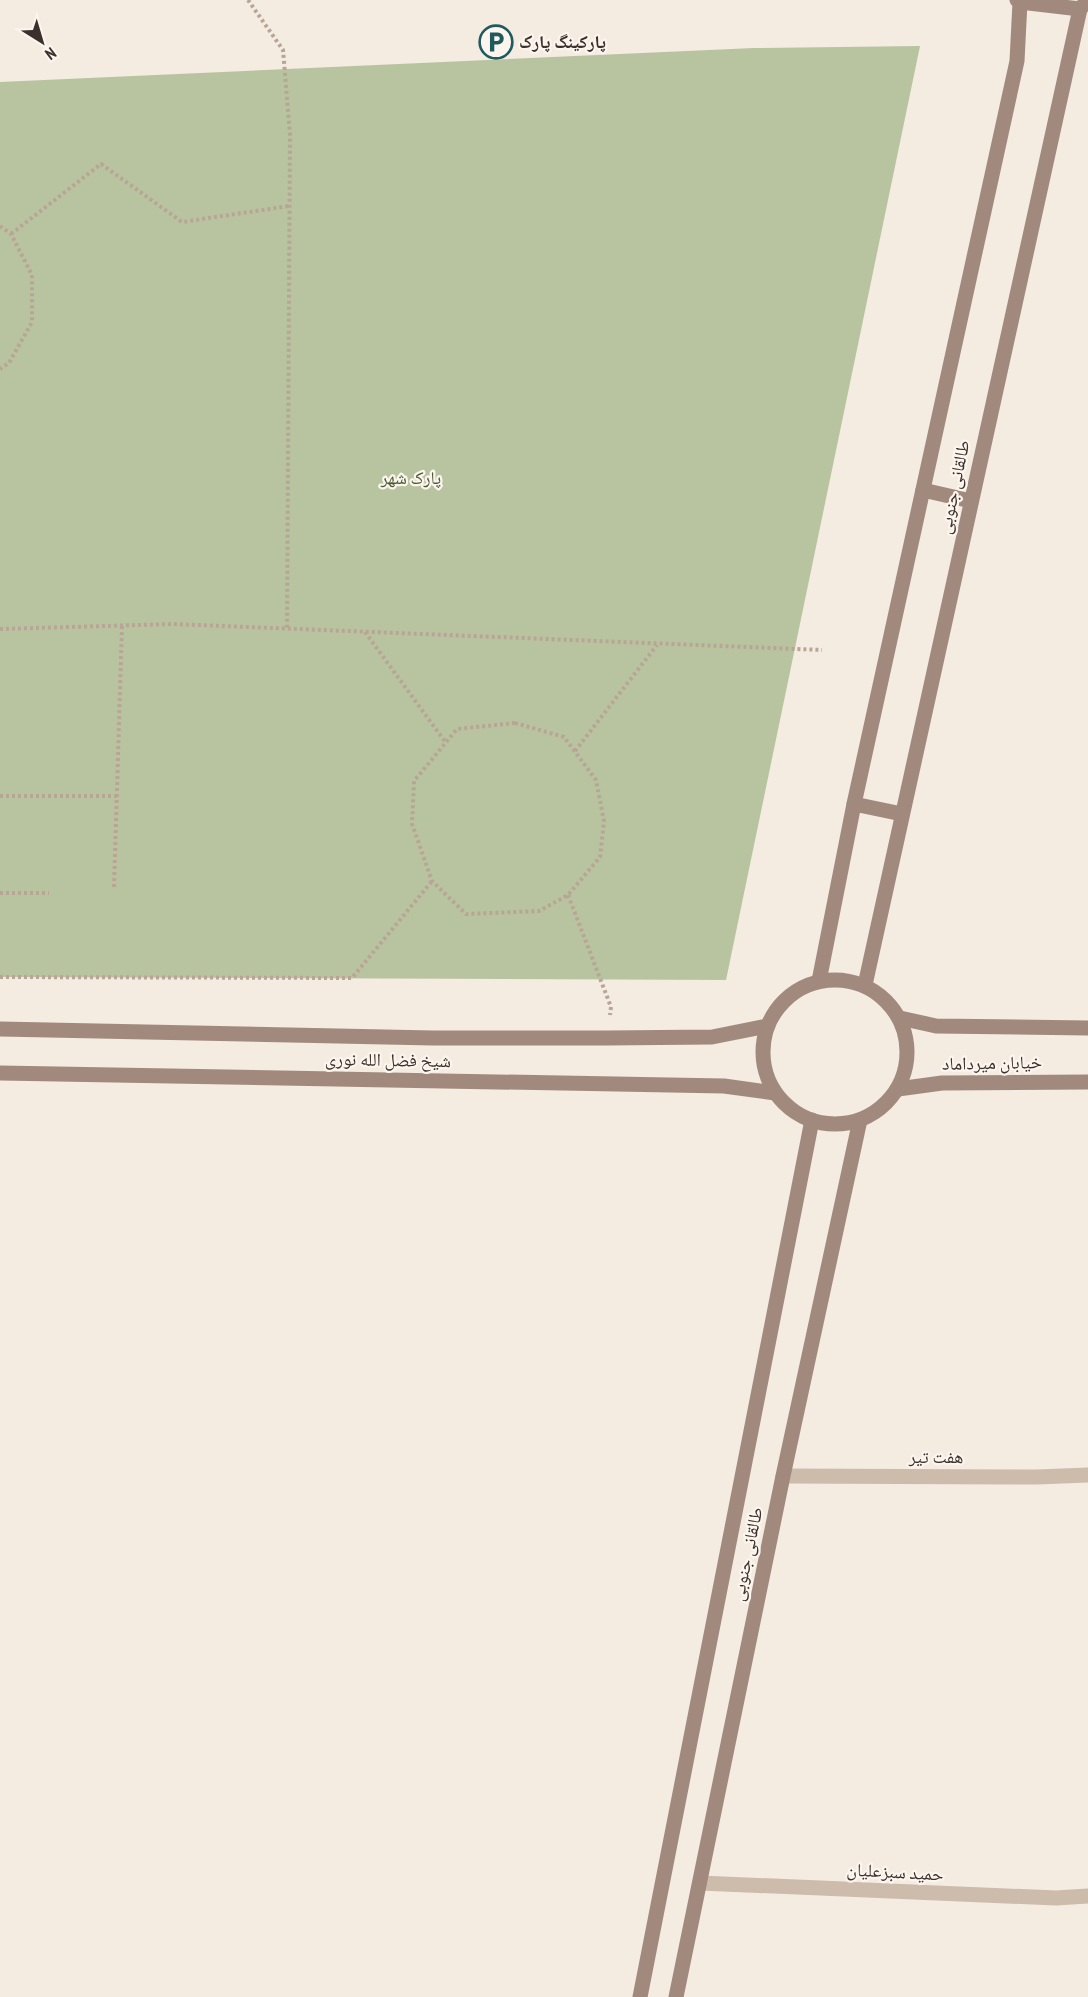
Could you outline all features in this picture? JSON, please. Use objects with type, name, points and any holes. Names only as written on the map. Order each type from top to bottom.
[{"type":"main road","points":[[1019,1],[1084,5]]},
{"type":"main road","name":"طالقانی جنوبی","points":[[819,981],[854,804],[1017,62],[1019,1]]},
{"type":"main road","name":"طالقانی جنوبی","points":[[865,985],[971,501],[1084,5]]},
{"type":"main road","points":[[923,490],[971,501]]},
{"type":"main road","points":[[854,804],[902,814]]},
{"type":"main road","points":[[842,979],[865,985],[885,999],[900,1018],[908,1042],[907,1066],[898,1089],[882,1107],[860,1120],[836,1125],[812,1120],[791,1110],[775,1093],[765,1072],[763,1048],[768,1026],[780,1005],[797,990],[819,981],[842,979]]},
{"type":"main road","name":"خیابان میرداماد","points":[[900,1018],[936,1026],[1088,1028]]},
{"type":"main road","name":"شیخ فضل الله نوری","points":[[0,1029],[433,1038],[607,1038],[712,1037],[768,1026]]},
{"type":"main road","name":"شیخ فضل الله نوری","points":[[0,1073],[724,1086],[775,1093]]},
{"type":"main road","name":"خیابان میرداماد","points":[[898,1089],[942,1083],[1088,1082]]},
{"type":"main road","name":"طالقانی جنوبی","points":[[640,1997],[812,1120]]},
{"type":"main road","name":"طالقانی جنوبی","points":[[676,1997],[783,1476],[860,1120]]},
{"type":"street","name":"هفت تیر","points":[[783,1476],[1037,1477],[1088,1475]]},
{"type":"street","name":"حمید سبزعلیان","points":[[700,1883],[1056,1898],[1088,1896]]},
{"type":"path","points":[[248,0],[283,50],[290,134],[286,629]]},
{"type":"path","points":[[11,234],[101,164],[182,222],[289,206]]},
{"type":"path","points":[[0,226],[11,234],[32,275],[32,322],[9,363],[0,369]]},
{"type":"path","points":[[0,629],[173,624],[822,650]]},
{"type":"path","points":[[114,887],[122,626]]},
{"type":"path","points":[[365,632],[446,743]]},
{"type":"path","points":[[574,751],[657,644]]},
{"type":"path","points":[[515,723],[564,737],[574,751],[596,780],[604,821],[600,857],[568,895],[539,911],[466,914],[432,881],[412,824],[414,781],[457,729],[515,723]]},
{"type":"path","points":[[0,796],[117,796]]},
{"type":"path","points":[[0,977],[352,978],[432,881]]},
{"type":"path","points":[[0,893],[50,893]]},
{"type":"path","points":[[568,895],[611,1007],[607,1038]]},
{"type":"green space","name":"پارک شهر","points":[[920,46],[726,980],[0,977],[0,82],[754,48]]},
{"type":"place","name":"پارکینگ پارک","points":[[496,42]]}]
